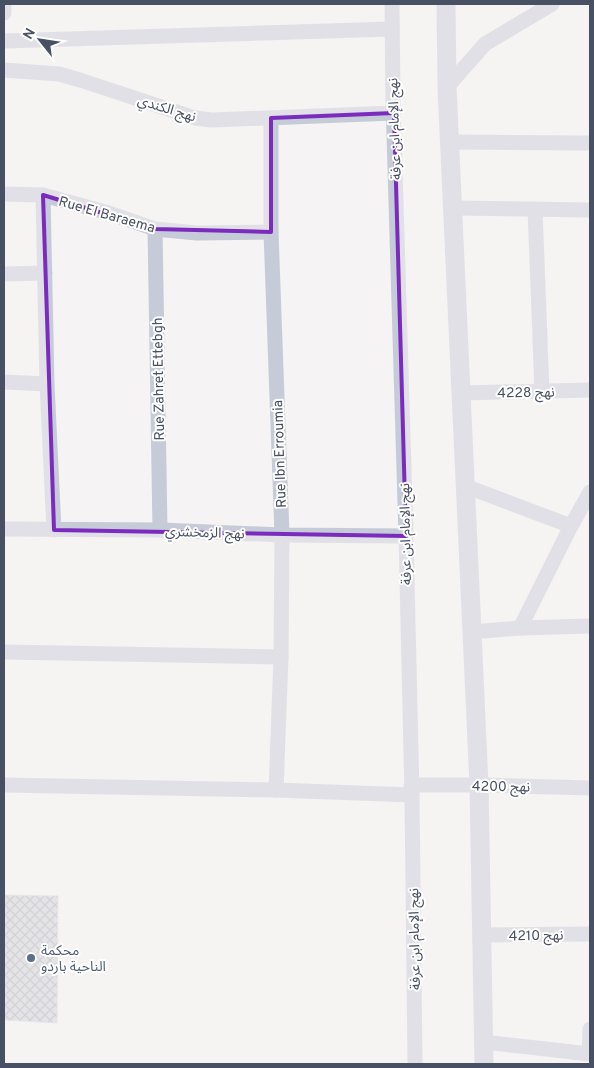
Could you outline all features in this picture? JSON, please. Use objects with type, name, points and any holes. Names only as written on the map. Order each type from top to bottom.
[{"type":"street","points":[[4,4],[4,13]]},
{"type":"street","name":"نهج الإمام ابن عرفة","points":[[392,4],[406,536],[415,1064]]},
{"type":"street","points":[[446,4],[447,87],[479,785],[484,1064]]},
{"type":"street","points":[[447,87],[485,44],[552,4]]},
{"type":"street","points":[[4,41],[392,29]]},
{"type":"street","name":"نهج الكندي","points":[[4,70],[59,74],[195,118],[212,120],[394,113]]},
{"type":"street","name":"Rue Ibn Erroumia","points":[[271,118],[271,232],[282,535],[281,657],[276,790]]},
{"type":"street","points":[[450,142],[590,143]]},
{"type":"street","name":"Rue El Baraema","points":[[4,194],[43,195],[109,213],[155,229],[197,233],[271,232]]},
{"type":"street","points":[[43,195],[47,384],[54,530]]},
{"type":"street","points":[[453,208],[590,210]]},
{"type":"street","points":[[535,209],[542,392]]},
{"type":"street","name":"Rue Zahret Ettebgh","points":[[155,229],[160,530]]},
{"type":"street","points":[[4,274],[45,273]]},
{"type":"street","points":[[4,382],[47,384]]},
{"type":"street","name":"نهج 4228","points":[[461,393],[590,390]]},
{"type":"street","points":[[465,486],[571,526]]},
{"type":"street","points":[[520,628],[590,492]]},
{"type":"street","name":"نهج الزمخشري","points":[[4,529],[160,530],[282,535],[406,536]]},
{"type":"street","points":[[472,632],[520,628],[590,626]]},
{"type":"street","points":[[4,652],[281,657]]},
{"type":"street","name":"نهج 4200","points":[[4,785],[276,790],[411,790],[479,785],[590,788]]},
{"type":"street","name":"نهج 4210","points":[[482,935],[590,934]]},
{"type":"street","points":[[483,1042],[589,1054],[590,1029]]},
{"type":"highlighted area","points":[[394,113],[406,536],[54,530],[43,195],[155,229],[271,232],[271,118]]},
{"type":"building","name":"محكمة الناحية باردو","points":[[4,895],[58,896],[57,1023],[4,1020]]},
{"type":"place","name":"محكمة الناحية باردو","points":[[31,958]]}]
